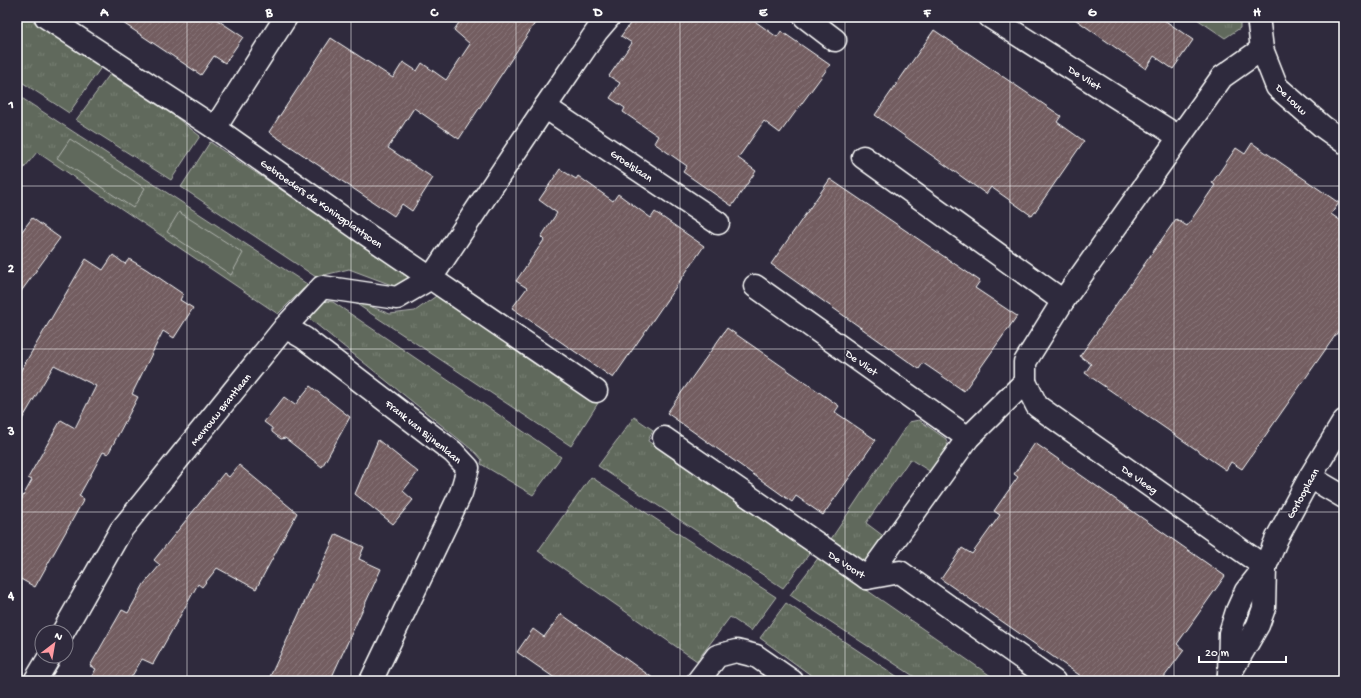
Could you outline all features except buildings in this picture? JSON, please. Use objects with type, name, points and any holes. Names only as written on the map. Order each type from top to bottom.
[{"type":"street","name":"Gebroeders de Koningplantsoen","points":[[46,17],[215,128],[596,391]]},
{"type":"street","points":[[215,128],[286,17]]},
{"type":"street","points":[[431,278],[545,107],[597,31],[609,17]]},
{"type":"street","points":[[805,17],[835,40]]},
{"type":"street","name":"De Vliet","points":[[990,17],[1179,137]]},
{"type":"street","name":"De Louw","points":[[1258,17],[1262,48],[1277,87],[1323,127],[1344,142]]},
{"type":"street","points":[[867,578],[968,438],[1025,382],[1025,362],[1063,301],[1222,77],[1262,48]]},
{"type":"street","name":"Groelslaan","points":[[545,107],[718,223]]},
{"type":"street","points":[[863,157],[1063,301]]},
{"type":"street","name":"Mevrouw Brantlaan","points":[[68,624],[121,530],[285,327],[322,287],[397,298],[431,278]]},
{"type":"street","name":"De Vliet","points":[[756,286],[968,438]]},
{"type":"street","name":"Frank van Bijnenlaan","points":[[285,327],[304,338],[453,452],[468,468],[461,493],[371,681]]},
{"type":"street","name":"De Vleeg","points":[[1025,382],[1037,406],[1265,567]]},
{"type":"street","name":"Gorlooplaan","points":[[1228,678],[1230,633],[1237,611],[1246,591],[1265,567],[1277,538],[1310,477],[1344,421]]},
{"type":"street","name":"De Voort","points":[[664,438],[867,578],[900,572],[1054,681]]},
{"type":"street","points":[[1310,477],[1344,497]]},
{"type":"street","points":[[698,681],[717,656],[736,651],[756,656],[792,681]]},
{"type":"street","points":[[35,681],[45,664]]},
{"type":"green space","points":[[17,17],[27,17],[102,66],[69,113],[17,79]]},
{"type":"green space","points":[[1194,17],[1240,17],[1240,28],[1225,38]]},
{"type":"green space","points":[[110,74],[173,115],[200,136],[171,180],[76,120]]},
{"type":"green space","points":[[17,95],[310,286],[303,289],[278,314],[37,152],[17,177]]},
{"type":"green space","points":[[70,139],[145,188],[133,208],[57,158]]},
{"type":"green space","points":[[210,142],[416,280],[397,287],[349,269],[316,277],[181,187]]},
{"type":"green space","points":[[179,212],[243,253],[231,275],[167,232]]},
{"type":"green space","points":[[439,294],[598,403],[571,446],[346,297],[390,314],[415,311]]},
{"type":"green space","points":[[325,301],[333,302],[561,457],[533,495],[481,464],[482,460],[476,453],[306,316]]},
{"type":"green space","points":[[634,417],[653,430],[648,441],[810,553],[783,588],[598,466]]},
{"type":"green space","points":[[919,420],[946,439],[948,447],[931,472],[910,459],[866,523],[886,538],[868,563],[860,563],[829,542],[909,422]]},
{"type":"green space","points":[[591,477],[776,597],[751,631],[730,617],[697,661],[538,551]]},
{"type":"green space","points":[[819,557],[998,681],[921,681],[790,595]]},
{"type":"green space","points":[[786,603],[904,681],[819,681],[760,638]]}]
